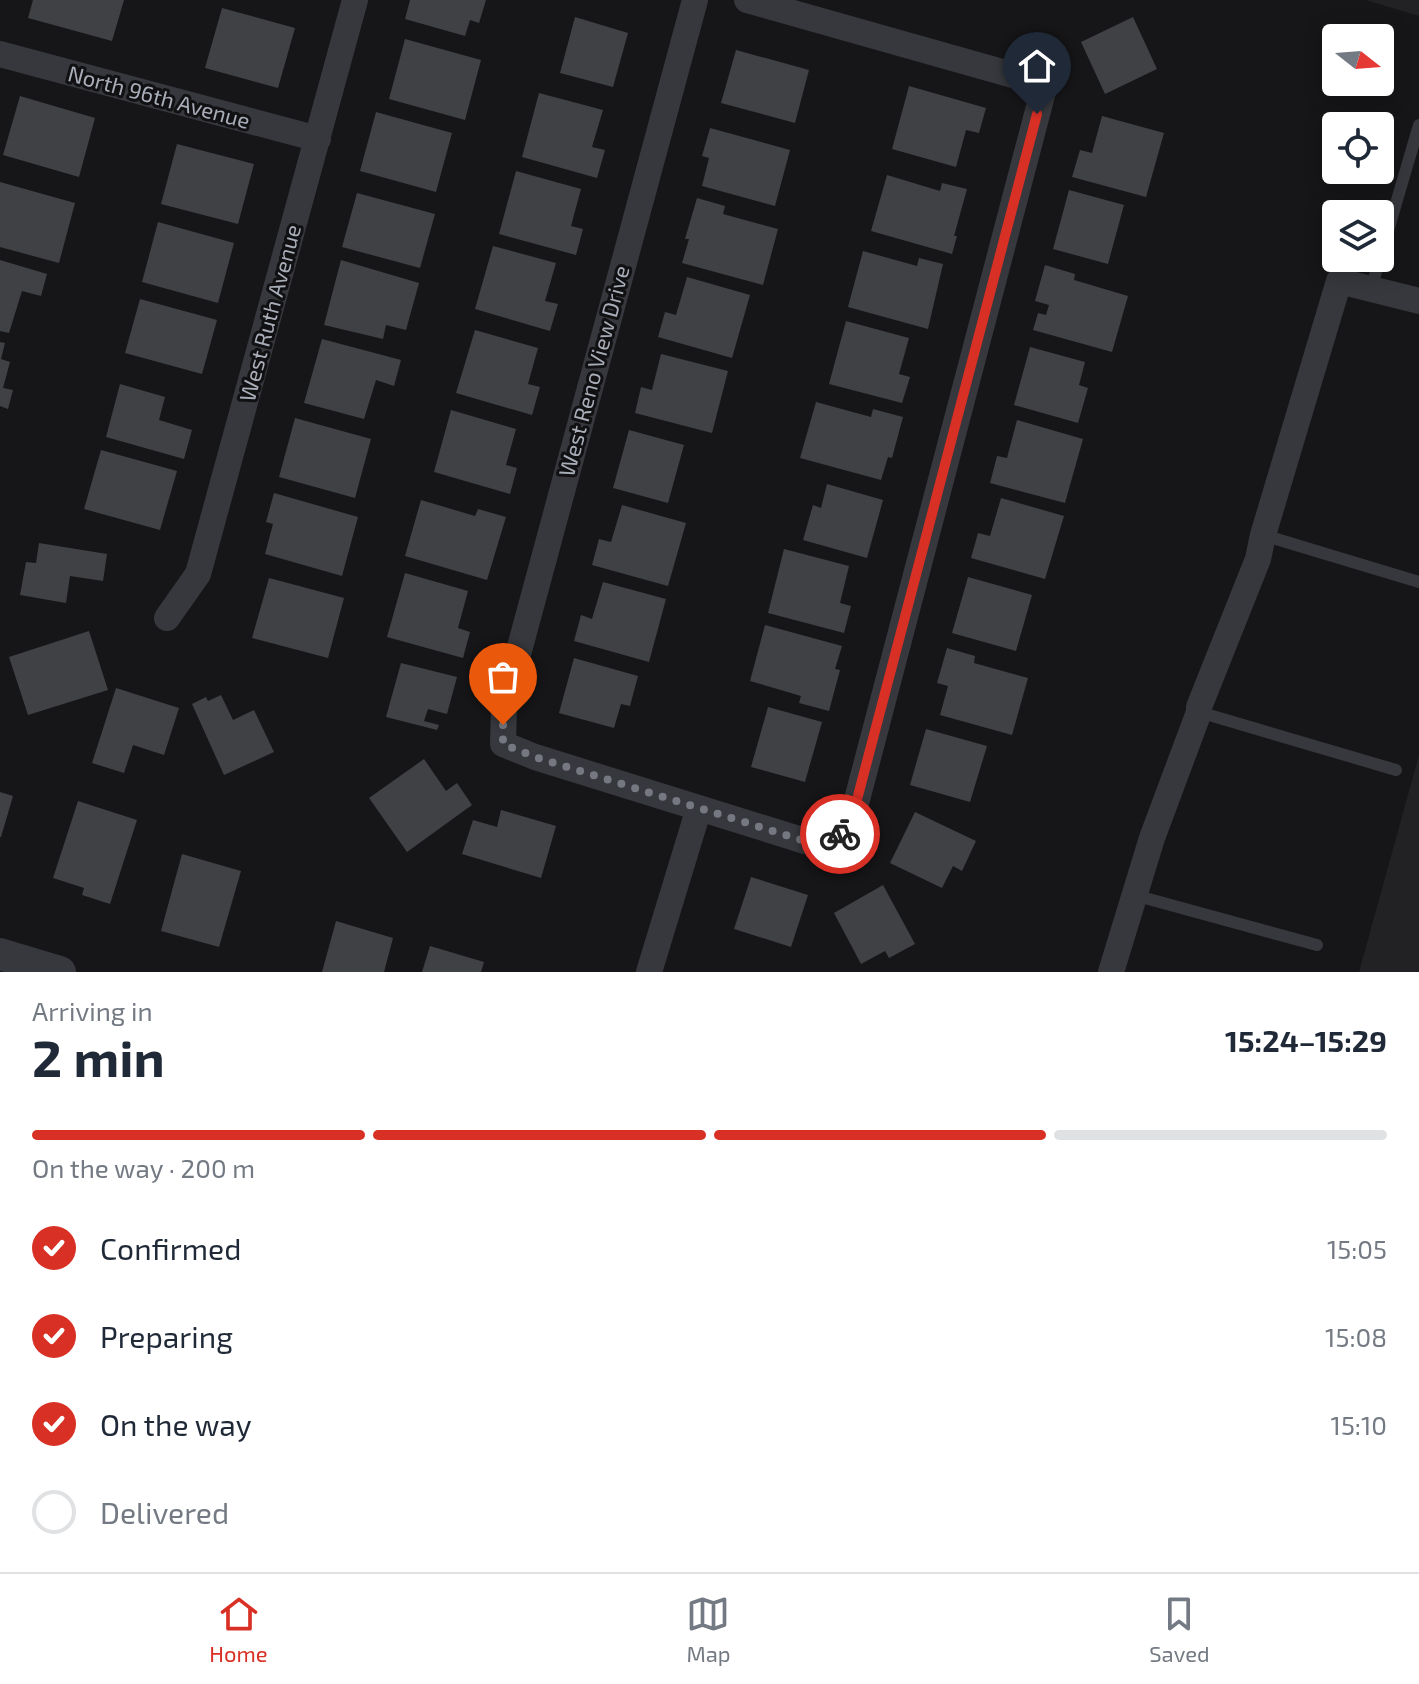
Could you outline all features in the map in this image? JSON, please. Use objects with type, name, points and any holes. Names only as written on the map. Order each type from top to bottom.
[{"type":"street","name":"West Ruth Avenue","points":[[167,618],[198,574],[355,0]]},
{"type":"street","name":"West Reno View Drive","points":[[695,0],[504,706],[503,744],[535,757],[699,808]]},
{"type":"street","points":[[649,972],[699,808],[805,841],[837,839],[854,811],[1045,84],[747,0]]},
{"type":"street","name":"North 96th Avenue","points":[[0,54],[318,139]]},
{"type":"street","points":[[1111,972],[1152,838],[1199,707],[1258,559],[1339,281],[1419,301]]},
{"type":"street","points":[[0,954],[60,972]]},
{"type":"lane","points":[[1371,289],[1419,125]]},
{"type":"lane","points":[[1263,535],[1419,582]]},
{"type":"lane","points":[[1199,712],[1396,770]]},
{"type":"lane","points":[[1134,895],[1317,945]]},
{"type":"shaded area","points":[[1366,0],[1419,0],[1419,16]]},
{"type":"shaded area","points":[[1419,755],[1419,972],[1359,972]]},
{"type":"building","points":[[33,0],[124,0],[112,41],[28,18]]},
{"type":"building","points":[[410,0],[486,0],[479,23],[470,20],[465,36],[405,19]]},
{"type":"building","points":[[222,8],[295,28],[278,88],[205,68]]},
{"type":"building","points":[[575,17],[628,33],[613,87],[560,73]]},
{"type":"building","points":[[1133,17],[1157,69],[1105,94],[1081,42]]},
{"type":"building","points":[[405,39],[481,60],[465,120],[389,99]]},
{"type":"building","points":[[736,50],[809,70],[795,123],[721,103]]},
{"type":"building","points":[[909,86],[986,108],[979,133],[966,130],[956,167],[892,149]]},
{"type":"building","points":[[539,93],[603,110],[592,147],[605,150],[597,178],[522,157]]},
{"type":"building","points":[[20,96],[95,118],[79,177],[3,155]]},
{"type":"building","points":[[376,112],[452,133],[436,192],[360,171]]},
{"type":"building","points":[[1102,116],[1164,133],[1146,197],[1072,177],[1080,150],[1092,153]]},
{"type":"building","points":[[710,128],[790,150],[775,206],[702,186],[709,158],[702,156]]},
{"type":"building","points":[[177,144],[254,164],[238,224],[161,204]]},
{"type":"building","points":[[516,171],[581,189],[571,226],[583,229],[576,255],[499,234]]},
{"type":"building","points":[[887,175],[940,191],[942,183],[967,189],[952,254],[871,231]]},
{"type":"building","points":[[0,182],[75,203],[59,263],[0,247]]},
{"type":"building","points":[[1069,190],[1124,205],[1108,264],[1053,249]]},
{"type":"building","points":[[357,193],[435,214],[420,268],[342,247]]},
{"type":"building","points":[[697,198],[725,206],[723,214],[778,229],[763,285],[682,263],[689,239],[685,239]]},
{"type":"building","points":[[158,222],[234,243],[218,303],[142,282]]},
{"type":"building","points":[[493,246],[556,263],[545,301],[558,304],[550,331],[475,309]]},
{"type":"building","points":[[863,251],[917,266],[919,258],[943,264],[928,329],[848,307]]},
{"type":"building","points":[[0,260],[47,274],[41,296],[22,291],[9,333],[0,331]]},
{"type":"building","points":[[341,260],[419,283],[406,330],[386,325],[383,339],[324,325]]},
{"type":"building","points":[[1045,265],[1075,274],[1074,280],[1128,296],[1112,352],[1033,330],[1038,313],[1046,315],[1049,305],[1035,301]]},
{"type":"building","points":[[687,277],[750,295],[732,358],[658,337],[665,312],[676,315]]},
{"type":"building","points":[[140,299],[217,320],[202,374],[125,353]]},
{"type":"building","points":[[846,321],[909,338],[899,374],[910,377],[902,403],[829,384]]},
{"type":"building","points":[[475,330],[538,348],[528,384],[540,387],[532,415],[456,393]]},
{"type":"building","points":[[322,339],[401,360],[394,386],[376,380],[364,419],[304,403]]},
{"type":"building","points":[[0,342],[5,343],[1,359],[10,362],[3,388],[13,390],[8,409],[0,406]]},
{"type":"building","points":[[1030,347],[1085,362],[1079,385],[1088,388],[1078,423],[1014,405]]},
{"type":"building","points":[[661,354],[728,371],[712,433],[635,413],[641,387],[652,390]]},
{"type":"building","points":[[120,384],[165,397],[159,420],[192,430],[184,459],[106,437]]},
{"type":"building","points":[[816,402],[871,417],[873,409],[903,417],[892,458],[888,457],[881,480],[800,458]]},
{"type":"building","points":[[451,410],[516,429],[506,465],[517,468],[510,494],[434,472]]},
{"type":"building","points":[[295,418],[371,439],[355,498],[279,477]]},
{"type":"building","points":[[1017,420],[1083,439],[1065,503],[990,483],[997,456],[1007,458]]},
{"type":"building","points":[[629,430],[684,445],[668,503],[613,488]]},
{"type":"building","points":[[101,450],[177,471],[160,530],[84,509]]},
{"type":"building","points":[[827,484],[883,500],[867,558],[803,540],[813,505],[821,508]]},
{"type":"building","points":[[274,493],[358,517],[342,576],[265,554],[273,524],[266,522]]},
{"type":"building","points":[[1001,498],[1064,516],[1045,579],[971,558],[978,533],[990,536]]},
{"type":"building","points":[[421,500],[475,516],[478,509],[506,517],[487,580],[405,556]]},
{"type":"building","points":[[622,505],[686,523],[668,586],[592,565],[599,539],[611,542]]},
{"type":"building","points":[[39,543],[107,554],[103,581],[70,576],[66,603],[20,595],[26,562],[36,563]]},
{"type":"building","points":[[784,549],[849,566],[840,603],[851,606],[844,633],[768,613]]},
{"type":"building","points":[[405,573],[468,591],[458,628],[470,632],[463,658],[387,637]]},
{"type":"building","points":[[968,577],[1032,595],[1016,651],[952,633]]},
{"type":"building","points":[[269,578],[344,598],[328,658],[252,638]]},
{"type":"building","points":[[603,582],[666,599],[649,662],[574,641],[581,615],[592,619]]},
{"type":"building","points":[[765,625],[842,646],[835,669],[840,670],[829,711],[799,703],[801,696],[750,681]]},
{"type":"building","points":[[89,631],[108,690],[28,715],[9,657]]},
{"type":"building","points":[[947,648],[975,656],[974,663],[1028,678],[1012,735],[940,715],[948,686],[937,683]]},
{"type":"building","points":[[574,658],[638,676],[630,706],[621,704],[614,728],[559,713]]},
{"type":"building","points":[[401,663],[457,677],[447,714],[428,709],[424,721],[439,725],[437,730],[386,717]]},
{"type":"building","points":[[116,688],[179,708],[164,755],[133,745],[124,773],[92,763]]},
{"type":"building","points":[[221,695],[233,720],[254,710],[274,752],[224,775],[192,704],[206,697],[208,701]]},
{"type":"building","points":[[768,707],[822,722],[805,782],[751,767]]},
{"type":"building","points":[[926,729],[987,746],[970,802],[910,785]]},
{"type":"building","points":[[424,759],[446,791],[457,783],[472,805],[407,852],[369,798]]},
{"type":"building","points":[[0,792],[13,796],[1,837],[0,837]]},
{"type":"building","points":[[78,801],[137,820],[110,904],[82,895],[84,888],[53,878]]},
{"type":"building","points":[[501,810],[556,826],[541,878],[462,854],[473,820],[497,827]]},
{"type":"building","points":[[915,812],[976,841],[962,871],[953,866],[942,888],[890,863]]},
{"type":"building","points":[[182,854],[241,871],[219,947],[161,931]]},
{"type":"building","points":[[751,877],[808,895],[791,947],[734,929]]},
{"type":"building","points":[[883,885],[915,944],[889,958],[885,951],[861,964],[834,913]]},
{"type":"building","points":[[336,921],[393,938],[384,972],[322,972]]},
{"type":"building","points":[[430,946],[484,962],[481,972],[422,972]]},
{"type":"way so far","points":[[503,725],[503,744],[535,757],[805,841],[837,839],[840,834]]},
{"type":"route","points":[[840,834],[854,811],[1037,114]]}]
